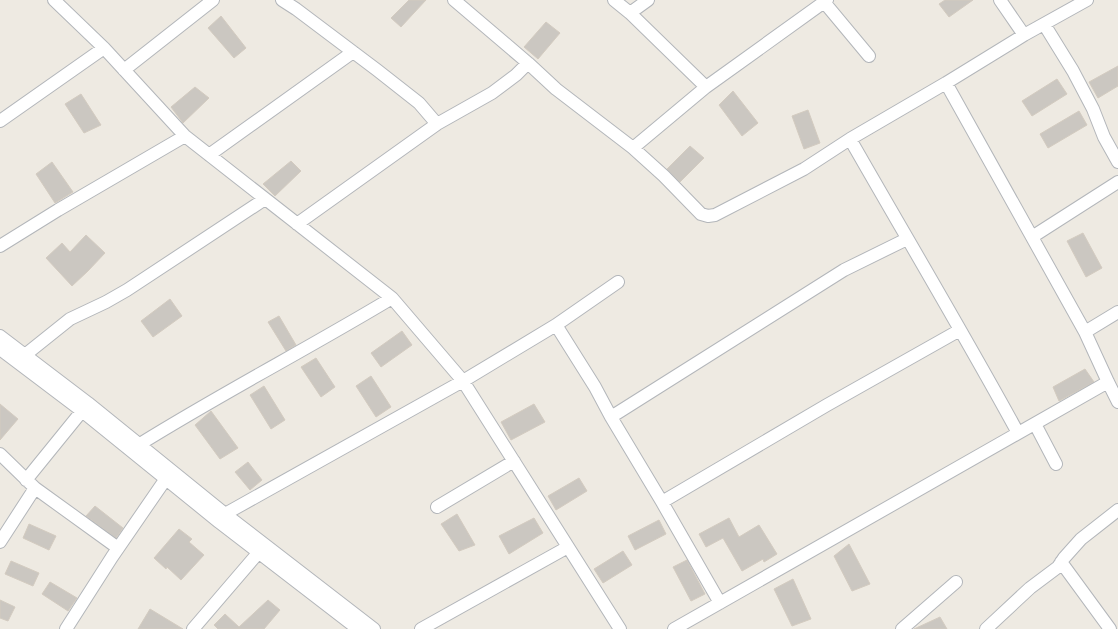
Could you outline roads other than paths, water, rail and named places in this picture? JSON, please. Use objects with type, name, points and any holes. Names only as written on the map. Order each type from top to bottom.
[{"type":"street","points":[[54,0],[104,48],[185,136],[392,298],[463,381],[620,629]]},
{"type":"street","points":[[124,70],[213,0]]},
{"type":"street","points":[[282,0],[296,9],[419,103],[437,124]]},
{"type":"street","points":[[454,0],[556,89],[633,148],[664,176],[701,214],[708,216],[716,215],[804,169],[850,139],[1024,35],[1087,0]]},
{"type":"street","points":[[614,0],[630,13],[706,87]]},
{"type":"street","points":[[630,13],[648,0]]},
{"type":"street","points":[[1000,0],[1024,35]]},
{"type":"street","points":[[633,148],[706,87],[825,1],[869,56]]},
{"type":"street","points":[[1044,24],[1073,71],[1093,109],[1104,137],[1118,162]]},
{"type":"street","points":[[0,121],[104,48]]},
{"type":"street","points":[[210,155],[353,52]]},
{"type":"street","points":[[297,224],[437,124],[492,93],[516,75],[528,63]]},
{"type":"street","points":[[946,83],[1085,332],[1118,402]]},
{"type":"street","points":[[0,246],[58,210],[185,136]]},
{"type":"street","points":[[850,139],[1018,433]]},
{"type":"street","points":[[1032,237],[1118,182]]},
{"type":"street","points":[[25,355],[70,319],[127,290],[265,199]]},
{"type":"street","points":[[611,417],[844,270],[907,238]]},
{"type":"street","points":[[225,514],[463,381],[556,325],[618,282]]},
{"type":"street","points":[[140,444],[392,298]]},
{"type":"street","points":[[1085,332],[1118,312]]},
{"type":"street","points":[[556,325],[595,387],[720,603]]},
{"type":"street","points":[[662,502],[827,405],[960,330]]},
{"type":"street","points":[[0,336],[140,444],[172,472],[225,514],[374,629]]},
{"type":"street","points":[[0,349],[82,411],[165,480],[358,629]]},
{"type":"street","points":[[674,629],[1108,382]]},
{"type":"street","points":[[0,542],[30,484],[82,411]]},
{"type":"street","points":[[1035,424],[1056,464]]},
{"type":"street","points":[[0,454],[30,484],[118,548]]},
{"type":"street","points":[[437,507],[514,461]]},
{"type":"street","points":[[66,629],[118,548],[165,480]]},
{"type":"street","points":[[986,629],[1030,588],[1058,567],[1081,539],[1118,510]]},
{"type":"street","points":[[421,629],[568,547]]},
{"type":"street","points":[[197,627],[259,552]]},
{"type":"street","points":[[1061,562],[1110,629]]},
{"type":"street","points":[[902,629],[956,582]]}]
